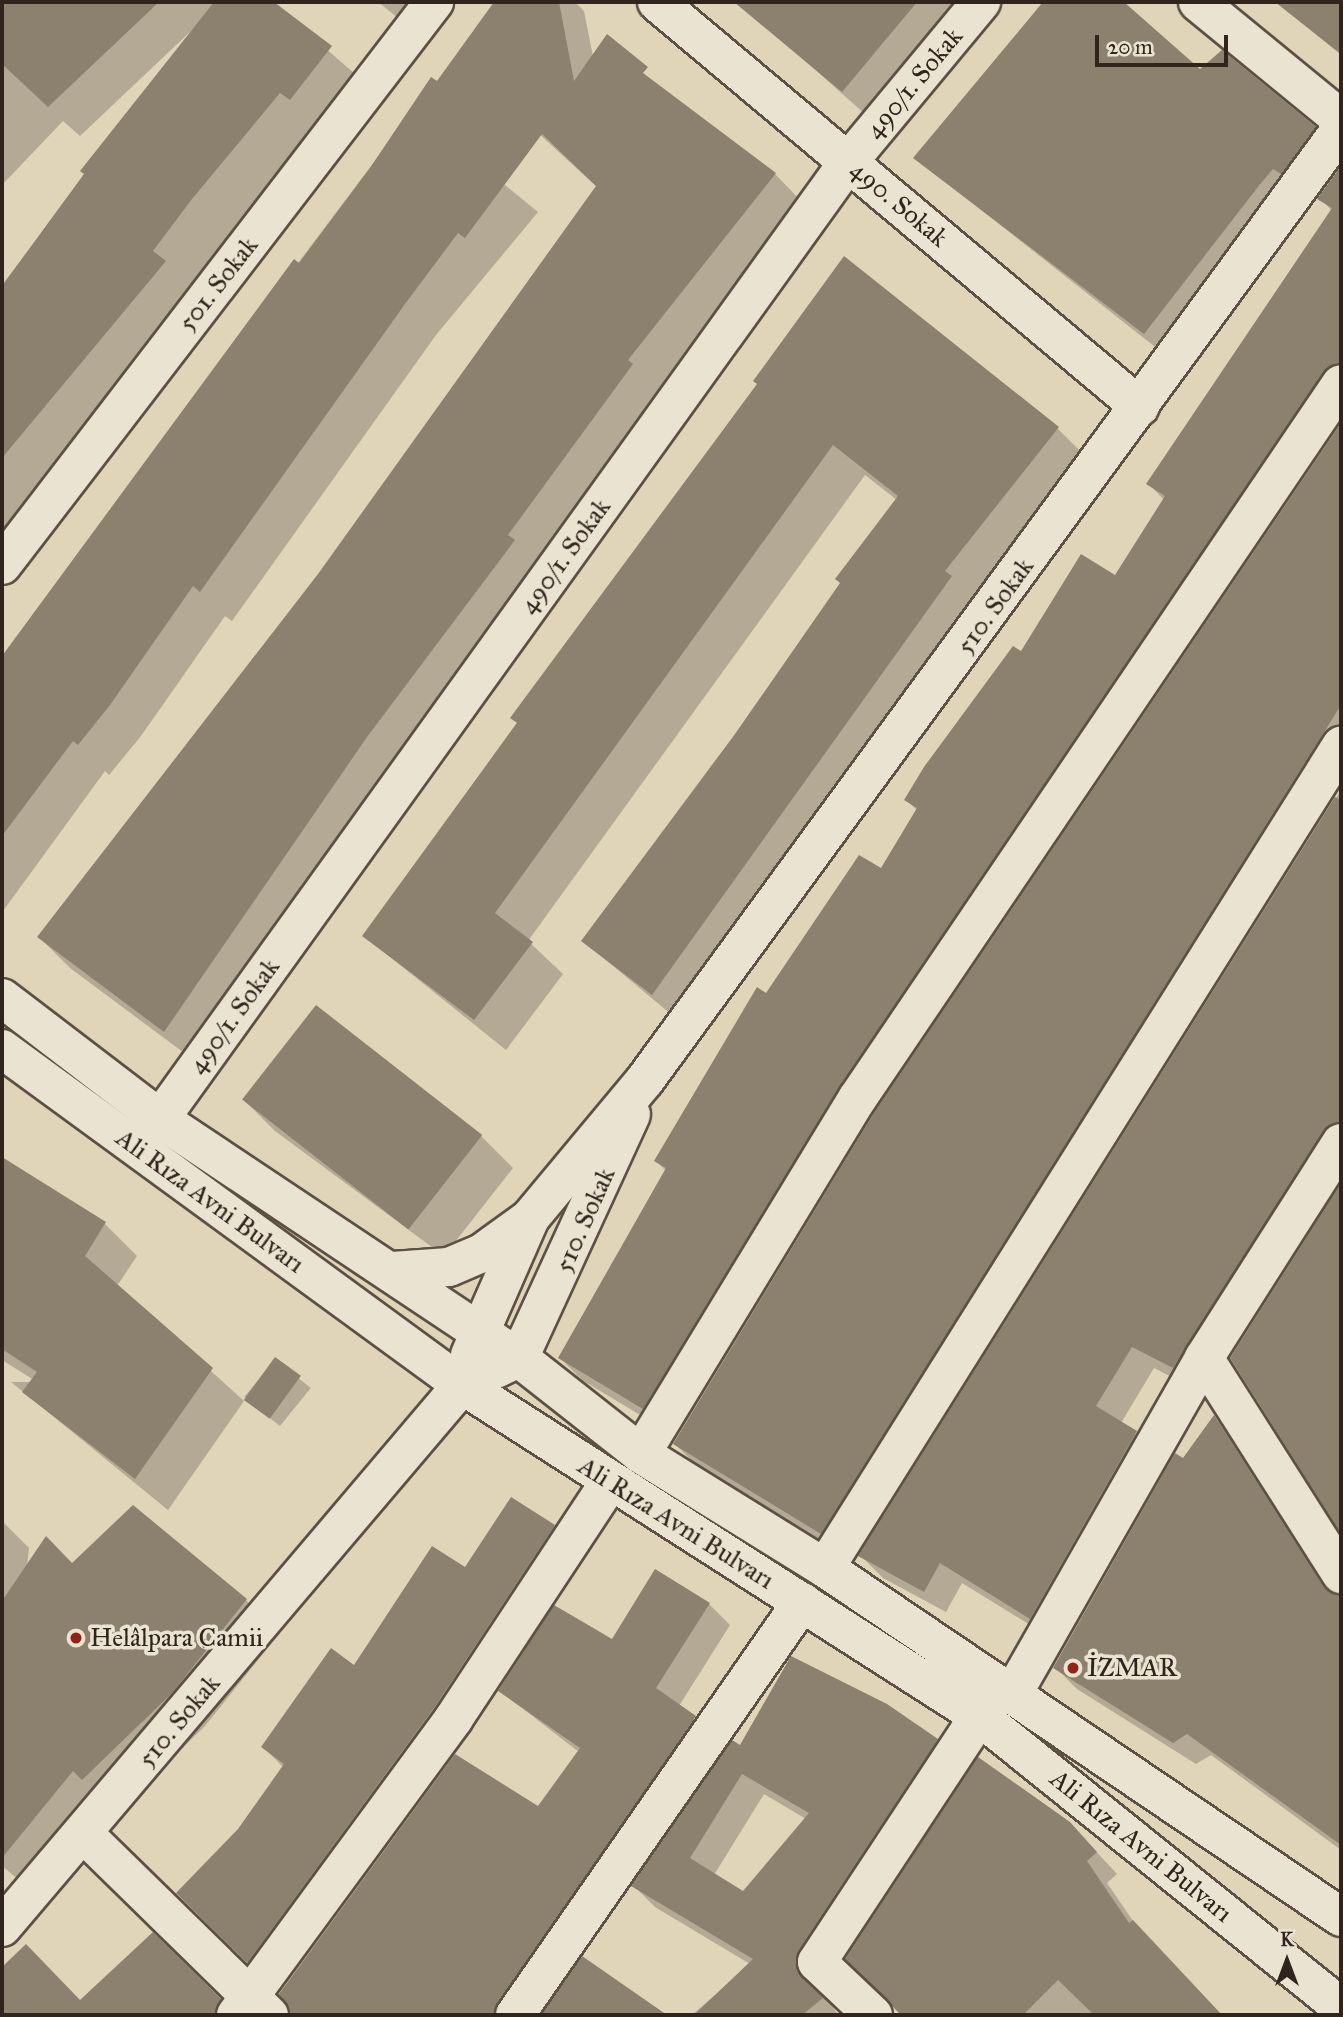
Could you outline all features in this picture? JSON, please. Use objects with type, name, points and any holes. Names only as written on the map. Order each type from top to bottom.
[{"type":"street","name":"501. Sokak","points":[[2,565],[434,2]]},
{"type":"street","name":"490. Sokak","points":[[657,2],[1140,407]]},
{"type":"street","name":"490/1. Sokak","points":[[160,1119],[849,161],[981,2]]},
{"type":"street","points":[[1198,2],[1341,119]]},
{"type":"street","name":"510. Sokak","points":[[7,1911],[85,1834],[462,1385],[476,1331],[530,1218],[645,1080],[1341,129]]},
{"type":"street","points":[[641,1454],[858,1099],[1341,384]]},
{"type":"street","points":[[825,1568],[1341,746]]},
{"type":"street","name":"Ali Rıza Avni Bulvarı","points":[[2,998],[160,1119],[519,1358],[641,1454],[825,1568],[1341,1917]]},
{"type":"street","name":"Ali Rıza Avni Bulvarı","points":[[2,1049],[462,1385],[609,1483],[802,1602],[979,1716],[1341,2007]]},
{"type":"street","name":"510. Sokak","points":[[519,1358],[584,1228],[645,1080]]},
{"type":"street","points":[[1012,1695],[1204,1358],[1341,1143]]},
{"type":"street","points":[[392,1271],[449,1267],[482,1253],[530,1218]]},
{"type":"street","points":[[462,1385],[519,1358]]},
{"type":"street","points":[[1204,1358],[1341,1574]]},
{"type":"street","points":[[85,1834],[252,2010],[454,1718],[609,1483]]},
{"type":"street","points":[[515,2015],[802,1602]]},
{"type":"street","points":[[863,2012],[817,1962],[979,1716]]},
{"type":"building","points":[[2,2],[159,2],[48,107],[2,64]]},
{"type":"building","points":[[214,2],[274,2],[332,46],[290,100],[280,93],[192,199],[153,251],[166,261],[2,458],[2,286],[84,174],[80,171]]},
{"type":"building","points":[[494,2],[559,2],[574,81],[607,34],[648,67],[643,73],[776,173],[628,360],[633,364],[508,535],[515,540],[367,737],[164,1032],[37,937],[318,574],[596,186],[542,134],[465,238],[458,233],[200,592],[193,586],[110,705],[78,745],[73,741],[2,836],[2,656],[294,259],[299,263],[370,168],[431,77],[437,81]]},
{"type":"building","points":[[734,2],[917,2],[842,92]]},
{"type":"building","points":[[1043,2],[1124,2],[1200,69],[1222,50],[1316,127],[1281,174],[1273,169],[1261,183],[1144,334],[913,158]]},
{"type":"building","points":[[1275,2],[1341,2],[1341,54]]},
{"type":"building","points":[[1341,166],[1341,362],[1323,372],[839,1087],[643,1409],[558,1358],[666,1168],[654,1161],[757,987],[766,993],[859,855],[881,868],[917,808],[904,800],[924,767],[1013,646],[1021,651],[1081,554],[1115,575],[1165,496],[1146,484],[1332,208],[1317,199]]},
{"type":"building","points":[[844,256],[1059,427],[945,571],[952,576],[652,995],[581,941],[735,734],[840,583],[835,579],[898,496],[833,445],[495,913],[533,942],[474,1020],[362,936],[517,723],[510,718],[757,384],[753,381]]},
{"type":"building","points":[[1341,423],[1341,705],[821,1534],[673,1444],[875,1111]]},
{"type":"building","points":[[1335,797],[1341,800],[1341,1121],[1323,1131],[1173,1368],[1132,1347],[1096,1406],[1137,1431],[1030,1619],[940,1563],[924,1592],[858,1556]]},
{"type":"building","points":[[316,1005],[482,1135],[408,1229],[242,1100]]},
{"type":"building","points":[[2,1157],[106,1222],[85,1256],[213,1368],[135,1479],[22,1392],[37,1372],[2,1349]]},
{"type":"building","points":[[1341,1183],[1341,1534],[1230,1358]]},
{"type":"building","points":[[275,1357],[301,1376],[270,1419],[244,1400]]},
{"type":"building","points":[[1214,1415],[1323,1586],[1341,1596],[1341,1845],[1187,1734],[1173,1743],[1053,1668],[1175,1453],[1183,1458]]},
{"type":"building","points":[[511,1497],[555,1525],[436,1705],[247,1963],[176,1893],[238,1829],[284,1764],[261,1747],[331,1648],[354,1665],[432,1546],[465,1567]]},
{"type":"building","points":[[133,1505],[247,1599],[172,1693],[82,1780],[73,1771],[2,1858],[2,1601],[46,1536],[72,1563]]},
{"type":"building","points":[[655,1569],[710,1603],[656,1688],[696,1716],[493,2015],[290,2015],[279,1994],[455,1754],[538,1806],[580,1748],[498,1691],[554,1605],[612,1639]]},
{"type":"building","points":[[791,1656],[887,1704],[938,1739],[798,1951],[797,1970],[823,1998],[802,2015],[694,2015],[753,1959],[631,1886],[732,1740],[740,1745]],"holes":[[[742,1774],[809,1813],[743,1891],[690,1858]]]},
{"type":"building","points":[[978,1757],[1070,1822],[1097,1852],[1087,1861],[1129,1923],[1133,1920],[1222,2015],[1094,2015],[1058,1980],[1023,2015],[901,2015],[845,1959]]},
{"type":"building","points":[[153,1932],[221,1999],[215,2015],[2,2015],[2,1967],[26,1944],[80,2000]]},
{"type":"building","points":[[582,1956],[667,2015],[541,2015]]},
{"type":"place","name":"Helâlpara Camii","points":[[76,1638]]},
{"type":"place","name":"İZMAR","points":[[1073,1668]]}]
